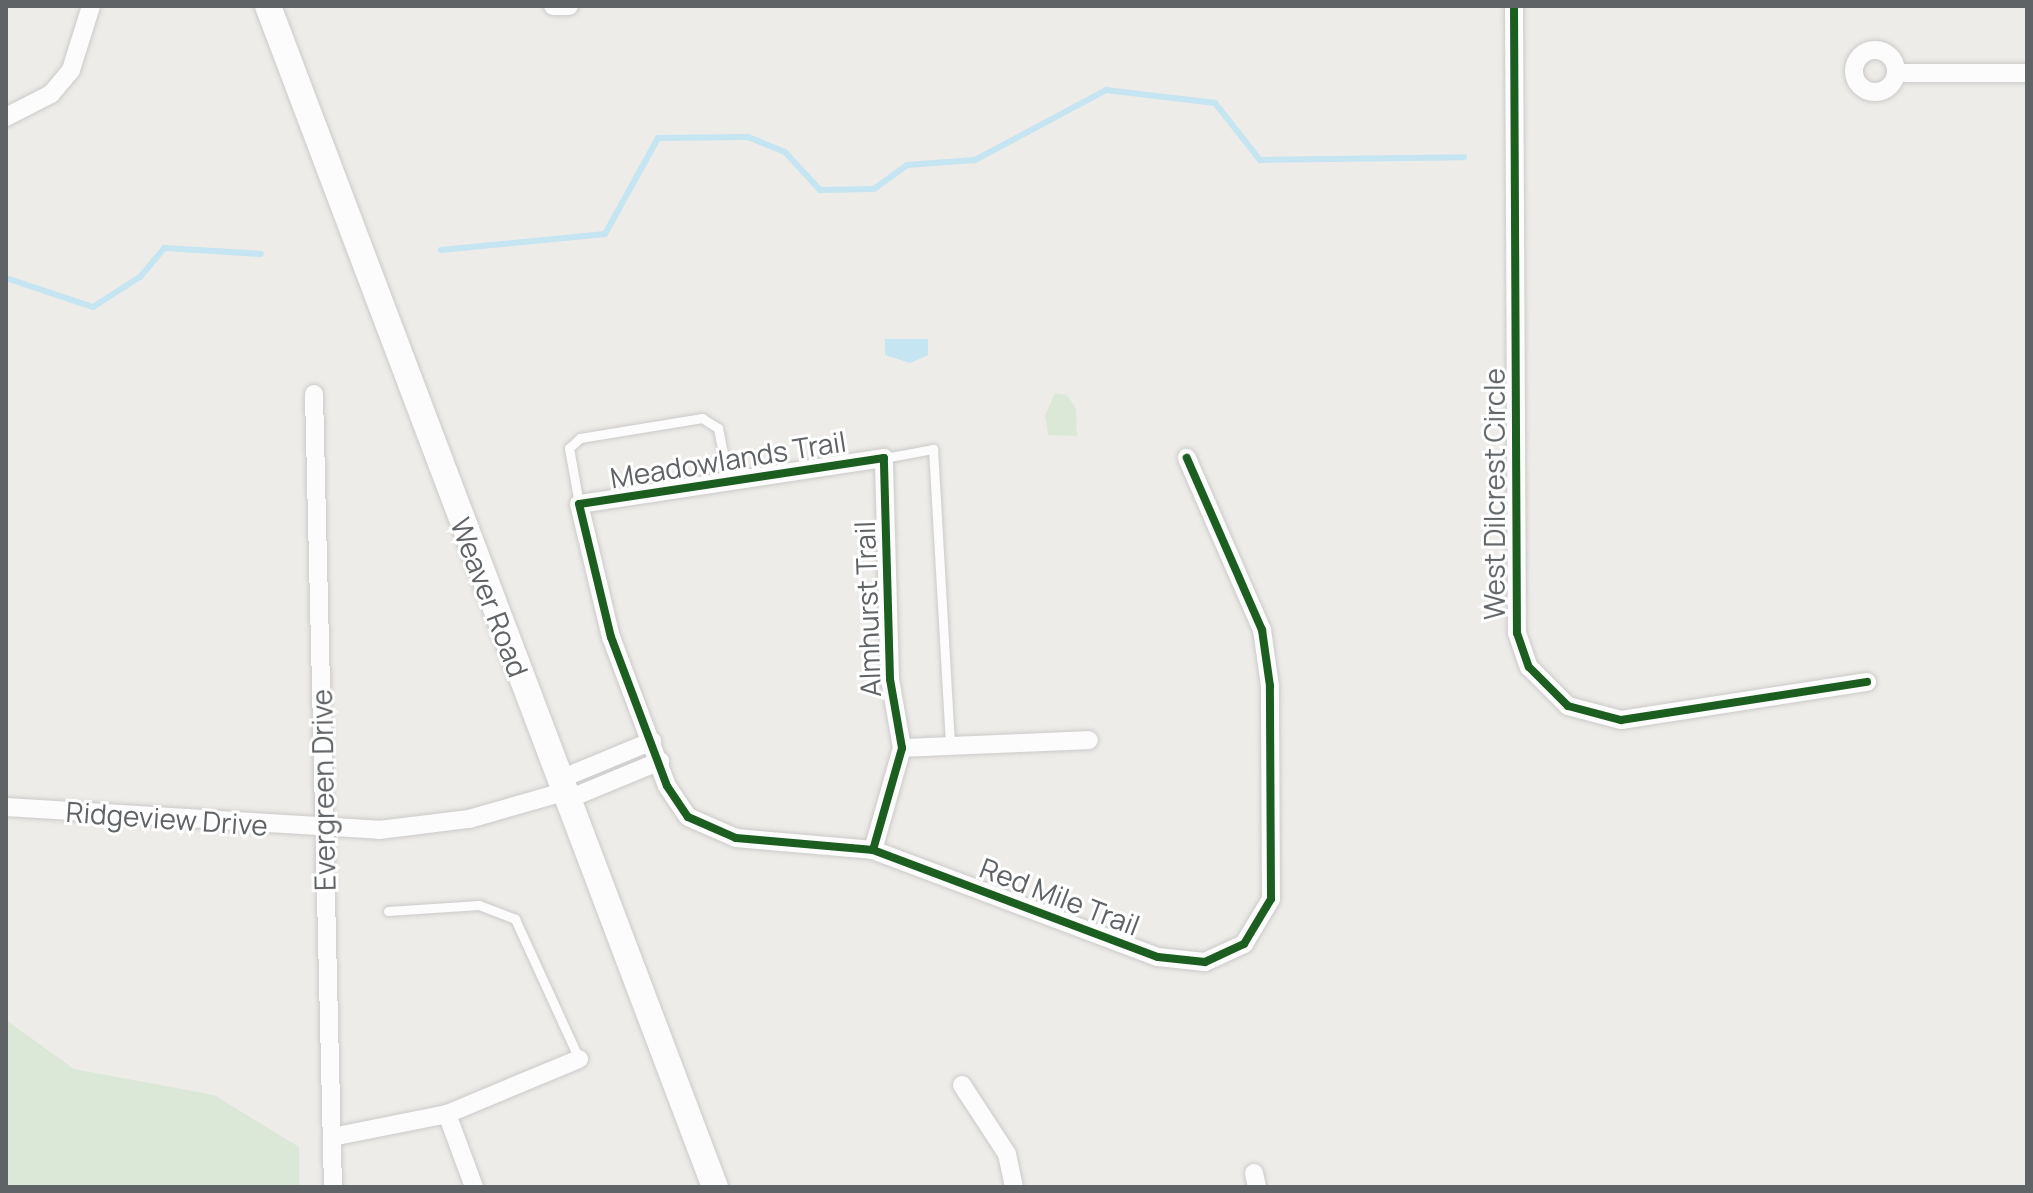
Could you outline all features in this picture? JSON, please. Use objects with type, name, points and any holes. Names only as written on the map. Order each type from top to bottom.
[{"type":"main road","name":"Weaver Road","points":[[268,6],[562,790],[715,1187]]},
{"type":"street","points":[[6,117],[51,94],[71,70],[91,6]]},
{"type":"street","points":[[553,6],[569,6]]},
{"type":"street","name":"West Dilcrest Circle","points":[[1514,6],[1517,633],[1529,667],[1568,706],[1621,720],[1867,682]]},
{"type":"street","points":[[1897,73],[2027,73]]},
{"type":"street","name":"Evergreen Drive","points":[[314,394],[333,1187]]},
{"type":"street","name":"Meadowlands Trail","points":[[579,504],[728,478],[884,458]]},
{"type":"street","name":"Almhurst Trail","points":[[873,850],[902,748],[890,679],[884,458]]},
{"type":"street","name":"Red Mile Trail","points":[[579,504],[611,637],[674,800],[716,834],[873,850],[1158,957],[1205,962],[1254,934],[1271,899],[1275,856],[1266,649],[1187,458]]},
{"type":"street","points":[[902,748],[1089,740]]},
{"type":"street","points":[[562,790],[652,741]]},
{"type":"street","points":[[562,790],[660,761]]},
{"type":"street","name":"Ridgeview Drive","points":[[6,807],[323,829],[469,819],[562,790]]},
{"type":"street","points":[[332,1137],[447,1114],[579,1059]]},
{"type":"street","points":[[962,1085],[1007,1154],[1014,1187]]},
{"type":"street","points":[[447,1114],[474,1187]]},
{"type":"lane","points":[[579,504],[569,448],[580,438],[702,418],[718,428],[728,478]]},
{"type":"lane","points":[[884,458],[933,449],[950,746]]},
{"type":"lane","points":[[388,911],[479,905],[515,919],[579,1059]]},
{"type":"green space","points":[[1055,393],[1067,395],[1076,409],[1077,436],[1048,435],[1045,415]]},
{"type":"green space","points":[[6,1020],[74,1069],[214,1095],[299,1147],[299,1187],[6,1187]]},
{"type":"water","points":[[885,339],[928,339],[928,355],[910,363],[885,355]]},
{"type":"waterway","points":[[441,250],[605,234],[658,138],[748,137],[785,152],[820,190],[874,189],[907,165],[975,160],[1106,90],[1215,103],[1260,160],[1464,157]]},
{"type":"waterway","points":[[6,278],[93,307],[140,277],[164,248],[261,254]]},
{"type":"cycle path","points":[[1514,6],[1517,633],[1529,667],[1568,706],[1621,720],[1867,682]]},
{"type":"cycle path","points":[[873,850],[902,748],[890,679],[884,458],[579,504],[611,637],[667,786],[688,817],[736,838],[873,850],[1158,957],[1205,962],[1244,944],[1271,899],[1270,686],[1262,630],[1187,458]]}]
